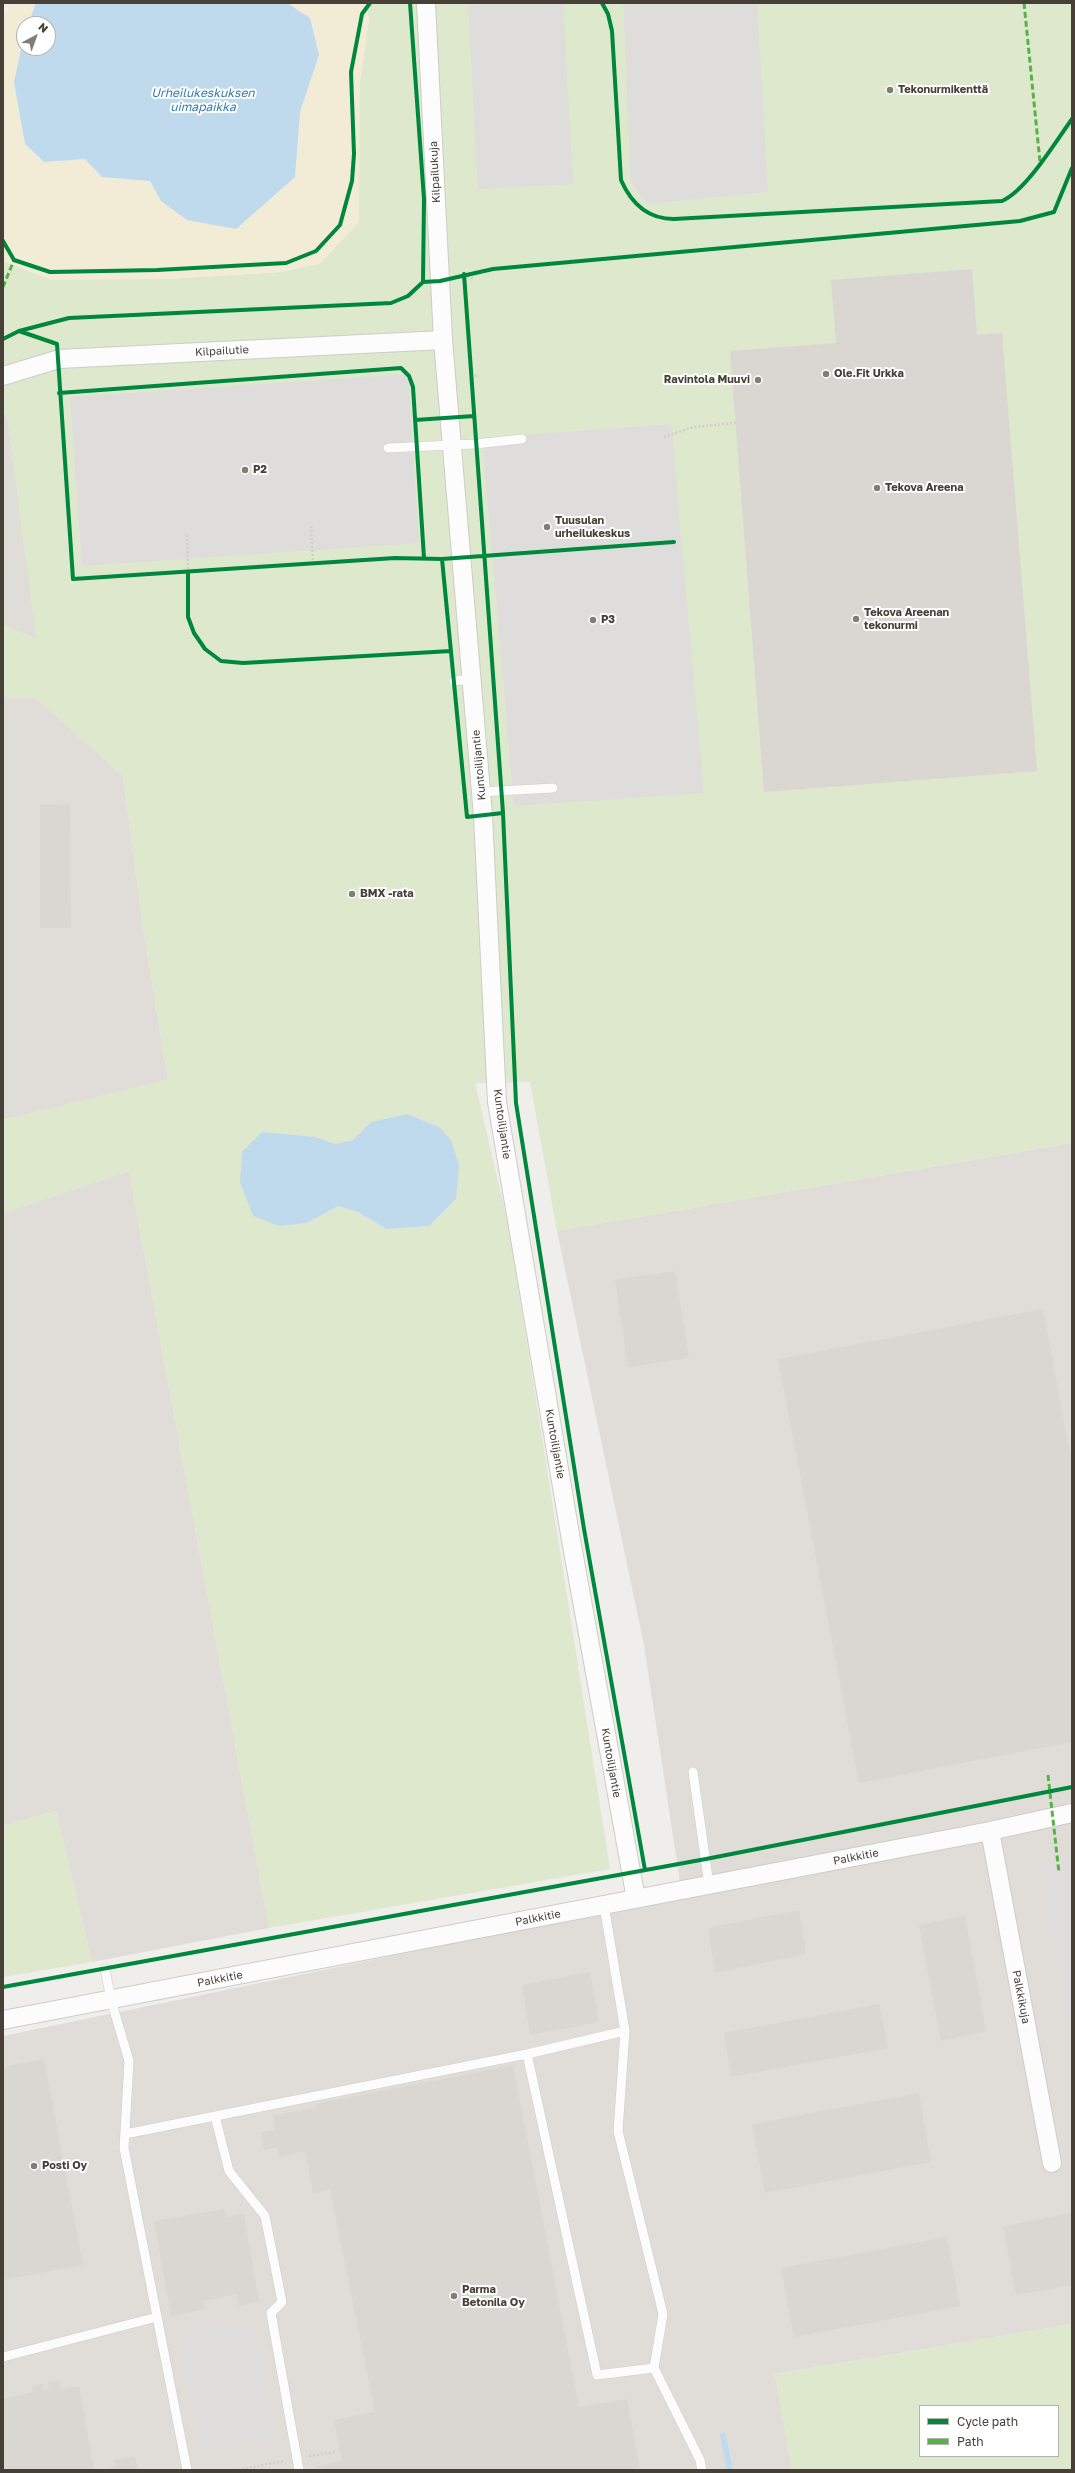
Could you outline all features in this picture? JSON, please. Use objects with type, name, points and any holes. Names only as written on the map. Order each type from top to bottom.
[{"type":"street","name":"Kilpailukuja","points":[[426,3],[443,340]]},
{"type":"street","name":"Kilpailutie","points":[[3,376],[59,359],[443,340]]},
{"type":"street","name":"Kuntoilijantie","points":[[443,340],[481,792],[497,1102],[571,1540],[636,1899]]},
{"type":"street","name":"Palkkitie","points":[[3,2020],[990,1831],[1072,1813]]},
{"type":"street","name":"Palkkikuja","points":[[990,1831],[1052,2163]]},
{"type":"lane","points":[[388,448],[452,445],[522,439]]},
{"type":"lane","points":[[454,681],[472,679]]},
{"type":"lane","points":[[481,792],[553,788]]},
{"type":"lane","points":[[693,1772],[709,1885]]},
{"type":"lane","points":[[604,1905],[625,2031],[618,2131],[663,2314],[654,2368],[700,2460],[702,2470]]},
{"type":"lane","points":[[106,1969],[111,2000],[129,2061],[124,2148],[187,2470]]},
{"type":"lane","points":[[125,2134],[527,2054],[625,2031]]},
{"type":"lane","points":[[527,2054],[597,2375],[654,2368]]},
{"type":"lane","points":[[216,2116],[229,2171],[265,2216],[282,2302],[271,2313],[299,2470]]},
{"type":"lane","points":[[3,2357],[157,2317]]},
{"type":"path","points":[[440,281],[471,273]]},
{"type":"path","points":[[464,274],[473,279]]},
{"type":"path","points":[[464,274],[465,282]]},
{"type":"path","points":[[471,369],[472,385]]},
{"type":"path","points":[[471,377],[479,375]]},
{"type":"path","points":[[664,437],[693,427],[736,423]]},
{"type":"path","points":[[311,526],[313,564]]},
{"type":"path","points":[[188,535],[188,579]]},
{"type":"path","points":[[305,564],[320,563]]},
{"type":"path","points":[[181,572],[196,571]]},
{"type":"shaded area","points":[[563,3],[573,184],[478,189],[468,5]]},
{"type":"shaded area","points":[[623,3],[757,3],[768,192],[648,204],[631,183]]},
{"type":"shaded area","name":"P2","points":[[408,374],[419,543],[82,566],[70,397]]},
{"type":"shaded area","points":[[7,414],[37,640],[3,624],[3,415]]},
{"type":"shaded area","name":"P3","points":[[671,424],[704,793],[514,806],[482,438]]},
{"type":"shaded area","points":[[3,698],[36,698],[123,776],[142,921],[168,1080],[3,1120]]},
{"type":"shaded area","points":[[1072,1143],[1072,2324],[775,2374],[792,2470],[3,2470],[3,2036],[682,1896],[644,1645],[557,1231]]},
{"type":"shaded area","points":[[129,1171],[269,1928],[92,1962],[56,1811],[3,1826],[3,1213]]},
{"type":"shaded area","points":[[1072,1854],[1072,2021],[1069,2022],[1039,1861]]},
{"type":"shaded area","points":[[254,2321],[276,2438],[200,2452],[178,2335]]},
{"type":"green space","name":"Tuusulan urheilukeskus","points":[[365,3],[1072,3],[1072,1143],[557,1231],[530,1082],[475,1083],[509,1228],[610,1869],[269,1928],[129,1171],[3,1213],[3,1120],[168,1079],[142,921],[123,776],[36,698],[3,698],[3,624],[36,639],[7,415],[3,415],[3,260],[166,279],[281,272],[321,263],[360,81],[369,19]],"holes":[[[407,1114],[439,1127],[456,1199],[429,1226],[386,1229],[358,1212],[338,1206],[307,1223],[316,1137],[335,1144],[353,1140],[371,1122]]]},
{"type":"green space","points":[[56,1811],[92,1962],[3,1977],[3,1826]]},
{"type":"green space","points":[[1072,2324],[1072,2470],[792,2470],[775,2374]]},
{"type":"sand","points":[[10,3],[36,3],[31,16],[16,16],[16,56],[20,56],[14,82],[25,144],[44,162],[85,159],[102,177],[150,181],[161,201],[295,177],[300,112],[319,55],[310,18],[287,3],[365,3],[369,19],[360,81],[359,222],[321,263],[281,272],[166,279],[51,280],[3,261],[3,20]]},
{"type":"water","name":"Urheilukeskuksen uimapaikka","points":[[36,3],[287,3],[310,18],[319,55],[300,112],[295,177],[236,229],[187,220],[161,201],[150,181],[102,177],[85,159],[44,162],[25,144],[14,82],[20,56],[56,56],[56,16],[31,16]]},
{"type":"water","points":[[407,1114],[439,1127],[451,1140],[459,1166],[456,1199],[429,1226],[386,1229],[358,1212],[338,1206],[307,1223],[279,1226],[253,1216],[240,1182],[242,1152],[262,1132],[316,1137],[335,1144],[353,1140],[371,1122]]},
{"type":"building","name":"Tekova Areena","points":[[972,269],[977,335],[1002,333],[1037,771],[764,792],[730,351],[836,343],[831,280]]},
{"type":"building","points":[[70,804],[71,928],[40,928],[40,805]]},
{"type":"building","points":[[675,1271],[689,1358],[628,1367],[615,1280]]},
{"type":"building","points":[[1043,1309],[1072,1464],[1072,1742],[859,1783],[778,1359]]},
{"type":"building","points":[[799,1910],[806,1954],[715,1973],[708,1928]]},
{"type":"building","points":[[965,1916],[986,2031],[941,2041],[919,1925]]},
{"type":"building","points":[[590,1972],[599,2022],[530,2035],[522,1985]]},
{"type":"building","points":[[879,2004],[888,2048],[731,2077],[724,2033]]},
{"type":"building","name":"Posti Oy","points":[[44,2059],[83,2265],[3,2280],[3,2067]]},
{"type":"building","name":"Parma Betonila Oy","points":[[513,2065],[579,2407],[627,2399],[640,2470],[317,2470],[316,2466],[342,2461],[334,2420],[375,2412],[330,2190],[313,2193],[305,2151],[279,2157],[277,2147],[264,2150],[261,2132],[275,2130],[273,2115],[316,2108],[316,2104]]},
{"type":"building","points":[[919,2093],[931,2162],[765,2193],[752,2124]]},
{"type":"building","points":[[225,2209],[226,2217],[244,2214],[259,2302],[239,2306],[237,2294],[204,2301],[205,2309],[171,2316],[154,2221]]},
{"type":"building","points":[[1072,2213],[1072,2285],[1016,2295],[1003,2226]]},
{"type":"building","points":[[947,2237],[960,2306],[794,2337],[781,2268]]},
{"type":"building","points":[[60,2381],[61,2389],[79,2386],[94,2470],[3,2470],[3,2399],[33,2392],[31,2385],[42,2384],[43,2391],[49,2389],[48,2382]]},
{"type":"building","points":[[135,2456],[138,2470],[102,2470],[115,2467],[114,2460]]},
{"type":"waterway","points":[[723,2436],[730,2470]]},
{"type":"marked path","points":[[1024,3],[1040,162]]},
{"type":"marked path","points":[[3,287],[14,260]]},
{"type":"marked path","points":[[1048,1775],[1059,1873]]},
{"type":"cycle path","points":[[3,241],[14,260],[50,272],[157,270],[286,263],[316,251],[340,225],[352,181],[354,154],[351,72],[362,14],[370,3]]},
{"type":"cycle path","points":[[410,3],[424,199],[423,282]]},
{"type":"cycle path","points":[[602,3],[608,14],[612,31],[621,180],[635,202],[648,213],[656,216],[674,219],[1002,201],[1011,196],[1021,187],[1040,164],[1072,119]]},
{"type":"cycle path","points":[[3,339],[19,331],[69,318],[391,303],[408,296],[423,282],[440,281],[493,269],[1020,221],[1054,212],[1072,168]]},
{"type":"cycle path","points":[[464,274],[503,813],[516,1103],[584,1529],[645,1870]]},
{"type":"cycle path","points":[[19,331],[57,344],[73,579],[395,558],[442,559]]},
{"type":"cycle path","points":[[59,393],[401,368],[409,376],[413,387],[424,558]]},
{"type":"cycle path","points":[[415,420],[474,416]]},
{"type":"cycle path","points":[[503,813],[467,817],[442,559],[674,542]]},
{"type":"cycle path","points":[[188,572],[188,617],[194,633],[205,649],[221,661],[243,663],[451,651]]},
{"type":"cycle path","points":[[3,1987],[706,1859],[1072,1787]]},
{"type":"place","name":"Tekonurmikenttä","points":[[890,90]]},
{"type":"place","name":"Ole.Fit Urkka","points":[[826,374]]},
{"type":"place","name":"Ravintola Muuvi","points":[[758,380]]},
{"type":"place","name":"P2","points":[[245,470]]},
{"type":"place","name":"Tekova Areena","points":[[877,488]]},
{"type":"place","name":"Tuusulan urheilukeskus","points":[[547,527]]},
{"type":"place","name":"Tekova Areenan tekonurmi","points":[[856,619]]},
{"type":"place","name":"P3","points":[[593,620]]},
{"type":"place","name":"BMX -rata","points":[[352,894]]},
{"type":"place","name":"Posti Oy","points":[[34,2166]]},
{"type":"place","name":"Parma Betonila Oy","points":[[454,2296]]}]
